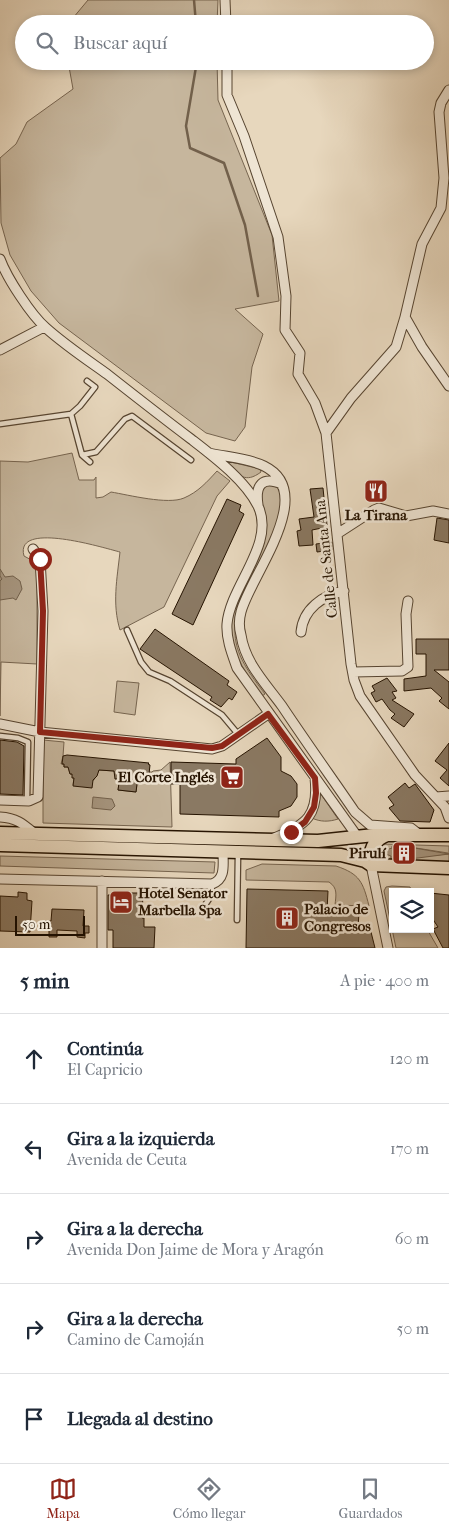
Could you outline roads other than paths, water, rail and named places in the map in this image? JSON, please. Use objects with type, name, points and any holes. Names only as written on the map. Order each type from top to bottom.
[{"type":"main road","points":[[0,832],[318,841],[388,834],[449,835]]},
{"type":"main road","points":[[369,860],[375,843],[388,834]]},
{"type":"main road","points":[[357,836],[369,860]]},
{"type":"main road","points":[[0,845],[341,855],[386,865],[449,868]]},
{"type":"street","points":[[225,0],[226,15]]},
{"type":"street","name":"Calle de Santa Ana","points":[[227,70],[228,95],[278,237],[286,296],[285,330],[300,353],[298,374],[315,403],[326,433],[353,672],[360,696],[416,775],[445,807],[449,818]]},
{"type":"street","points":[[326,433],[351,398],[396,347],[422,244],[441,208],[444,178],[439,112],[441,103],[449,90]]},
{"type":"street","points":[[0,259],[20,296],[44,327],[209,452],[242,483],[258,507]]},
{"type":"street","points":[[405,316],[422,347],[449,386]]},
{"type":"street","points":[[0,350],[44,327]]},
{"type":"street","points":[[209,452],[264,466],[282,484],[284,504],[282,526],[251,587],[241,612],[241,636],[251,664],[355,812],[370,825],[412,828],[420,835]]},
{"type":"street","points":[[282,484],[270,481],[259,486],[257,491],[262,523],[258,548],[234,596],[227,623],[227,638],[237,668],[268,714],[357,836]]},
{"type":"street","points":[[337,534],[380,508],[406,516],[433,511],[449,514]]},
{"type":"street","points":[[0,800],[27,801],[38,797],[43,611],[40,559],[33,549]]},
{"type":"street","points":[[301,632],[302,622],[319,601],[333,593],[344,591]]},
{"type":"street","points":[[353,672],[402,671],[408,667],[406,614],[408,601]]},
{"type":"street","points":[[0,724],[40,732],[212,748],[222,746],[239,736],[268,714]]},
{"type":"street","points":[[268,840],[291,832],[305,822],[314,807],[316,793],[315,778]]},
{"type":"street","points":[[436,797],[449,796]]},
{"type":"street","points":[[0,817],[10,817],[19,820],[34,833]]},
{"type":"street","points":[[0,879],[212,884],[220,879],[223,874],[223,852]]},
{"type":"street","points":[[369,860],[388,948]]},
{"type":"street","points":[[102,881],[102,948]]},
{"type":"lane","points":[[0,424],[71,414],[95,387],[87,381]]},
{"type":"lane","points":[[71,414],[82,455],[90,462]]},
{"type":"lane","points":[[82,455],[96,452],[125,419],[132,416],[191,460]]},
{"type":"lane","points":[[127,630],[141,662],[150,672],[170,681],[222,715],[239,736]]},
{"type":"lane","points":[[0,736],[18,738],[28,742],[27,801]]},
{"type":"lane","points":[[237,920],[238,852]]},
{"type":"lane","points":[[204,908],[211,896],[212,884]]},
{"type":"waterway","points":[[194,0],[195,15]]},
{"type":"waterway","points":[[195,70],[186,126],[190,148],[224,163],[245,225],[258,296]]},
{"type":"place","name":"La Tirana","points":[[376,491]]},
{"type":"place","name":"El Corte Inglés","points":[[232,777]]},
{"type":"place","name":"Pirulí","points":[[404,853]]},
{"type":"place","name":"Hotel Senator Marbella Spa","points":[[121,902]]},
{"type":"place","name":"Palacio de Congresos","points":[[287,918]]}]
